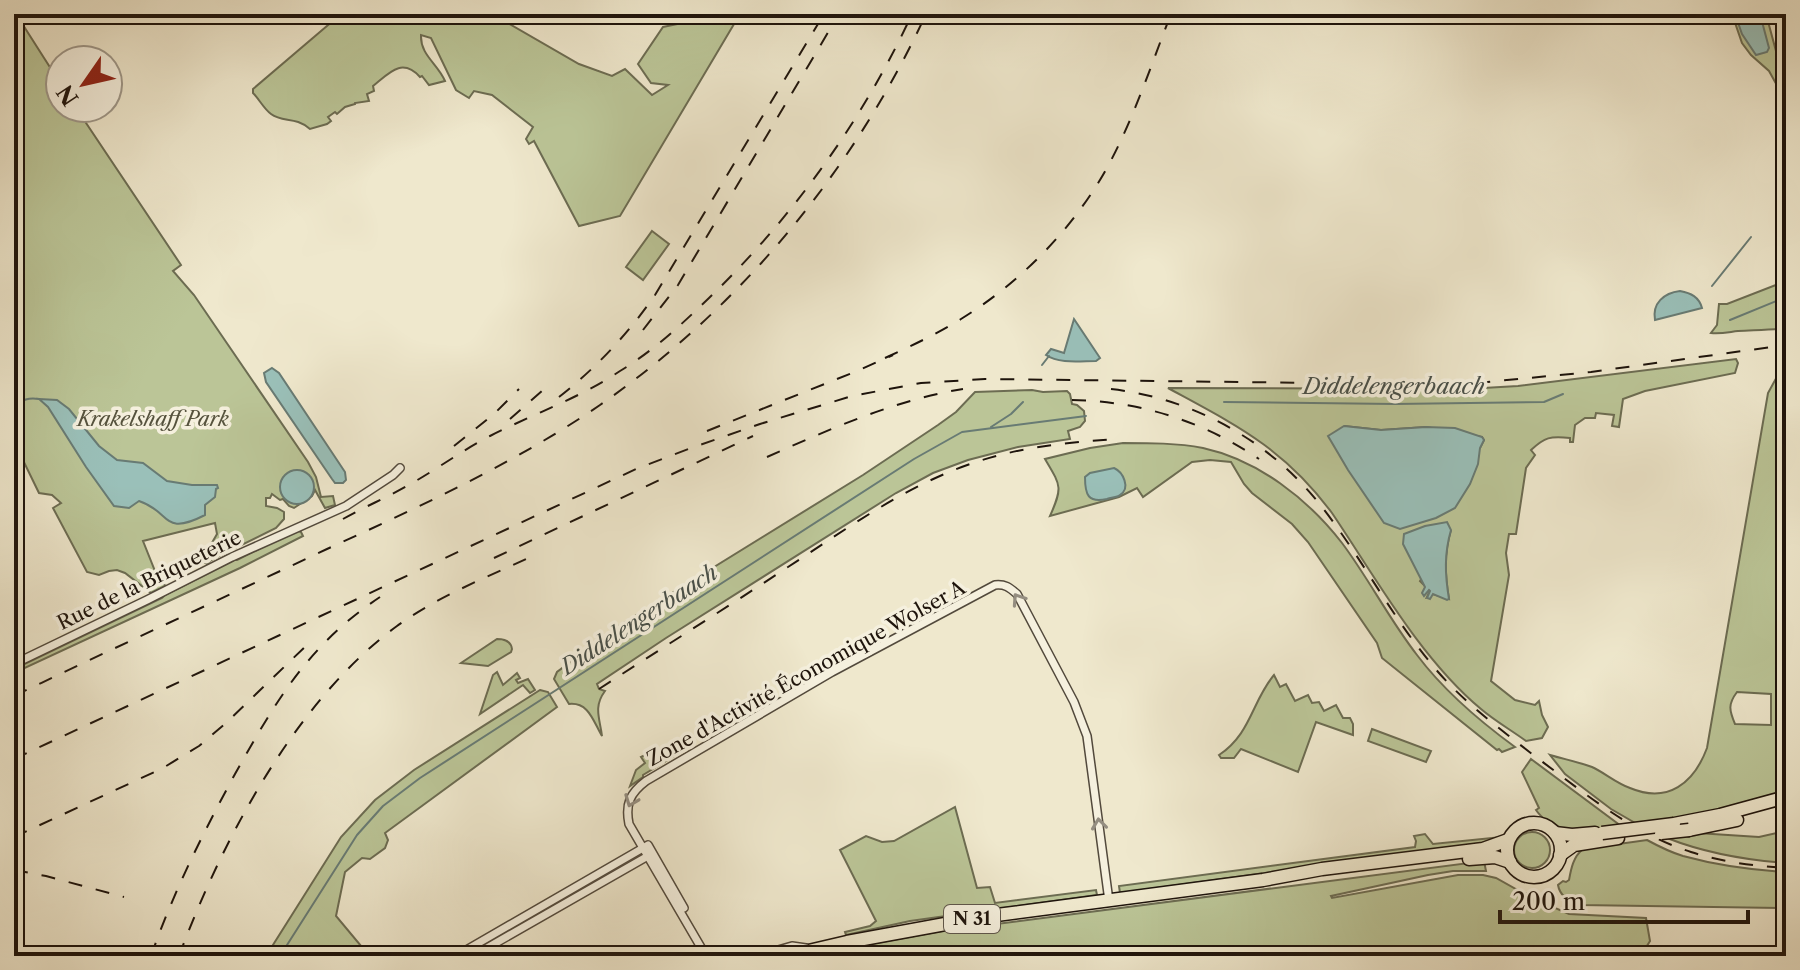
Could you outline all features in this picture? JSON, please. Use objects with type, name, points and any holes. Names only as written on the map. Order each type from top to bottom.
[{"type":"main road","points":[[1780,14],[1786,39]]},
{"type":"main road","points":[[1555,833],[1583,835],[1674,824],[1786,797]]},
{"type":"main road","points":[[1560,855],[1574,845],[1689,830],[1786,806]]},
{"type":"main road","points":[[1531,823],[1545,825],[1555,833],[1561,848],[1553,869],[1537,876],[1520,873],[1510,862],[1508,840],[1517,828],[1531,823]]},
{"type":"main road","name":"N 31","points":[[787,956],[989,916],[1483,849],[1508,840]]},
{"type":"main road","name":"N 31","points":[[1263,880],[1321,877],[1485,857],[1510,862]]},
{"type":"street","name":"Rue de la Briqueterie","points":[[14,664],[355,500],[400,468]]},
{"type":"street","name":"Zone d'Activité Économique Wolser A","points":[[708,955],[646,857],[629,824],[626,813],[634,790],[832,672],[995,585],[1003,584],[1017,594],[1074,702],[1087,736],[1110,901]]},
{"type":"street","points":[[456,956],[648,845],[708,955]]},
{"type":"street","points":[[473,956],[646,857]]},
{"type":"street","points":[[758,956],[792,946],[816,949]]},
{"type":"green space","name":"Krakelshaff Park","points":[[16,14],[44,58],[44,124],[87,124],[181,265],[173,271],[194,295],[308,462],[321,497],[333,496],[335,505],[325,508],[315,490],[312,496],[294,508],[272,494],[266,498],[266,506],[284,512],[284,519],[276,528],[207,564],[204,562],[206,553],[217,534],[215,523],[143,541],[157,576],[161,575],[165,586],[151,593],[117,570],[99,575],[87,572],[53,508],[61,503],[52,495],[39,493],[20,454],[14,451]]},
{"type":"green space","points":[[341,14],[345,17],[349,14],[492,14],[579,64],[612,76],[625,69],[652,95],[668,85],[651,83],[638,64],[663,27],[678,24],[668,14],[740,14],[620,216],[579,226],[534,141],[529,144],[526,139],[533,127],[492,95],[474,91],[469,98],[456,90],[431,38],[421,35],[421,42],[445,81],[429,85],[422,76],[407,68],[396,69],[373,86],[374,91],[367,94],[369,101],[345,107],[328,117],[331,121],[327,124],[310,129],[268,112],[253,89]]},
{"type":"green space","points":[[1732,14],[1766,14],[1786,88],[1786,117],[1779,89],[1769,71],[1742,43]]},
{"type":"green space","points":[[652,231],[669,244],[643,280],[626,267]]},
{"type":"green space","points":[[1786,281],[1786,328],[1711,333],[1717,325],[1719,304],[1727,304]]},
{"type":"green space","points":[[1736,359],[1738,363],[1735,373],[1645,391],[1623,399],[1619,427],[1612,426],[1614,415],[1596,413],[1595,418],[1585,418],[1575,425],[1573,442],[1570,438],[1553,437],[1531,450],[1535,455],[1526,468],[1516,534],[1509,534],[1506,553],[1509,575],[1491,681],[1515,700],[1535,705],[1539,701],[1548,727],[1542,738],[1526,741],[1481,709],[1438,666],[1400,616],[1332,513],[1296,471],[1258,440],[1168,388],[1466,389],[1518,386]],"holes":[[[1344,426],[1381,430],[1426,427],[1482,437],[1484,440],[1480,448]],[[1451,530],[1446,564],[1449,599],[1433,594],[1427,597],[1430,591],[1420,581]]]},
{"type":"green space","points":[[1786,369],[1786,793],[1721,812],[1637,824],[1611,809],[1565,774],[1550,755],[1592,767],[1630,788],[1656,793],[1678,787],[1702,760],[1707,748],[1768,393],[1779,373]],"holes":[[[1737,692],[1771,694],[1771,725],[1735,724],[1730,707]]]},
{"type":"green space","points":[[1067,391],[1072,404],[1084,411],[1085,421],[1080,427],[1068,431],[1070,439],[1018,447],[933,473],[896,493],[666,638],[597,684],[599,689],[605,691],[598,708],[602,736],[586,709],[569,704],[554,679],[557,672],[617,627],[863,475],[956,412],[975,392]]},
{"type":"green space","points":[[1123,443],[1183,445],[1223,454],[1262,472],[1298,497],[1342,543],[1397,627],[1438,681],[1515,747],[1502,752],[1497,750],[1382,658],[1377,643],[1308,542],[1292,524],[1252,493],[1231,462],[1192,462],[1143,497],[1137,488],[1119,497],[1050,516],[1058,487],[1045,459]]},
{"type":"green space","points":[[297,530],[303,536],[14,673],[14,669]]},
{"type":"green space","points":[[497,639],[509,642],[511,652],[488,666],[461,663]]},
{"type":"green space","points":[[497,672],[503,685],[517,673],[520,678],[516,680],[518,683],[528,679],[535,690],[530,693],[523,685],[480,714],[493,675]]},
{"type":"green space","points":[[1274,675],[1280,687],[1286,684],[1295,701],[1308,695],[1312,703],[1319,702],[1324,711],[1336,705],[1343,718],[1350,718],[1353,724],[1353,735],[1316,722],[1298,772],[1241,749],[1234,758],[1221,758],[1219,755],[1230,747],[1245,727]]},
{"type":"green space","points":[[540,690],[548,692],[557,707],[385,833],[388,840],[385,848],[370,859],[362,858],[345,872],[336,916],[361,946],[375,956],[266,956],[341,837],[375,800],[414,770]]},
{"type":"green space","points":[[1372,729],[1431,751],[1426,762],[1368,741]]},
{"type":"green space","points":[[690,735],[671,746],[676,755],[630,786],[636,770],[645,763],[641,757]]},
{"type":"green space","points":[[1531,759],[1621,826],[1566,847],[1557,831],[1536,810],[1539,808],[1522,772]]},
{"type":"green space","points":[[955,807],[977,888],[990,887],[995,903],[1096,890],[1097,895],[910,921],[846,935],[845,932],[870,926],[876,921],[840,850],[866,836],[882,842],[894,841]]},
{"type":"green space","points":[[1786,831],[1786,863],[1725,855],[1667,838],[1697,833],[1759,837]]},
{"type":"green space","points":[[1532,832],[1545,837],[1550,850],[1545,863],[1532,868],[1519,863],[1514,850],[1519,837]]},
{"type":"green space","points":[[1425,834],[1433,844],[1502,837],[1482,843],[1120,893],[1119,886],[1415,847],[1414,836]]},
{"type":"green space","points":[[1647,840],[1673,853],[1695,859],[1734,867],[1786,872],[1786,908],[1580,905],[1569,901],[1561,893],[1558,885],[1569,880],[1575,859],[1583,849]]},
{"type":"green space","points":[[1484,861],[1486,871],[1428,875],[1331,896],[1458,875],[1483,875],[1496,878],[1523,893],[1536,893],[1548,905],[1569,914],[1646,918],[1650,941],[1645,949],[1601,951],[1599,956],[832,956],[849,948],[942,931]]},
{"type":"water","points":[[1735,14],[1760,14],[1769,48],[1767,52],[1756,55],[1742,34]]},
{"type":"water","points":[[1680,291],[1694,296],[1702,308],[1655,320],[1655,309],[1660,300]]},
{"type":"water","points":[[1074,319],[1100,358],[1096,361],[1063,361],[1046,355],[1051,349],[1064,353]]},
{"type":"water","points":[[272,368],[279,373],[345,472],[346,480],[343,483],[335,483],[266,382],[264,373]]},
{"type":"water","points":[[39,399],[57,400],[69,409],[99,446],[117,460],[143,463],[167,481],[217,485],[215,497],[205,505],[205,515],[181,524],[168,520],[139,501],[129,508],[114,506],[48,407]]},
{"type":"water","points":[[1344,426],[1381,430],[1455,428],[1484,440],[1470,484],[1455,508],[1436,518],[1400,529],[1384,523],[1328,436]]},
{"type":"water","points":[[1114,468],[1124,480],[1123,492],[1117,497],[1092,499],[1087,493],[1085,477]]},
{"type":"water","points":[[297,470],[309,475],[314,487],[309,499],[297,504],[285,499],[280,487],[285,475]]},
{"type":"water","points":[[1447,522],[1451,530],[1446,564],[1449,599],[1433,594],[1430,599],[1427,598],[1429,590],[1424,596],[1422,593],[1425,587],[1403,544],[1404,534]]},
{"type":"waterway","points":[[1712,286],[1751,237]]},
{"type":"waterway","name":"Diddelengerbaach","points":[[1730,320],[1786,297]]},
{"type":"waterway","points":[[1042,365],[1049,356]]},
{"type":"waterway","name":"Diddelengerbaach","points":[[1224,402],[1544,402],[1563,394]]},
{"type":"waterway","points":[[14,406],[32,398],[39,399]]},
{"type":"waterway","points":[[991,427],[1023,402]]},
{"type":"waterway","name":"Diddelengerbaach","points":[[280,956],[357,835],[383,806],[420,778],[914,459],[962,432],[1086,416]]},
{"type":"railway","points":[[559,397],[611,350],[655,295],[824,14]]},
{"type":"railway","points":[[643,330],[678,285],[839,14]]},
{"type":"railway","points":[[343,519],[407,486],[490,436],[605,381],[677,328],[740,267],[824,165],[871,92],[912,14]]},
{"type":"railway","points":[[14,696],[467,483],[535,446],[600,405],[652,366],[700,324],[789,231],[865,127],[926,14]]},
{"type":"railway","points":[[885,358],[943,330],[983,304],[1025,271],[1062,232],[1108,166],[1134,110],[1171,14]]},
{"type":"railway","points":[[14,759],[636,469],[760,424],[852,396],[921,383],[985,379],[1476,383],[1591,372],[1786,345]]},
{"type":"railway","points":[[707,431],[893,355]]},
{"type":"railway","points":[[510,419],[550,384]]},
{"type":"railway","points":[[454,446],[519,389]]},
{"type":"railway","points":[[767,457],[888,408],[963,389]]},
{"type":"railway","points":[[1111,389],[1141,394],[1198,412],[1225,425],[1275,459],[1318,502],[1414,642],[1440,674],[1491,722],[1588,796],[1669,844],[1738,863],[1786,868]]},
{"type":"railway","points":[[1072,400],[1122,404],[1170,416],[1216,434],[1259,459]]},
{"type":"railway","points":[[494,558],[753,436]]},
{"type":"railway","points":[[599,689],[855,523],[924,483],[1008,453],[1117,439]]},
{"type":"railway","points":[[179,956],[240,820],[266,775],[326,692],[360,657],[413,615],[537,554]]},
{"type":"railway","points":[[151,956],[200,841],[265,722],[313,655],[355,615],[380,597]]},
{"type":"railway","points":[[14,837],[163,768],[199,746],[311,641]]},
{"type":"railway","points":[[14,870],[124,897]]}]
